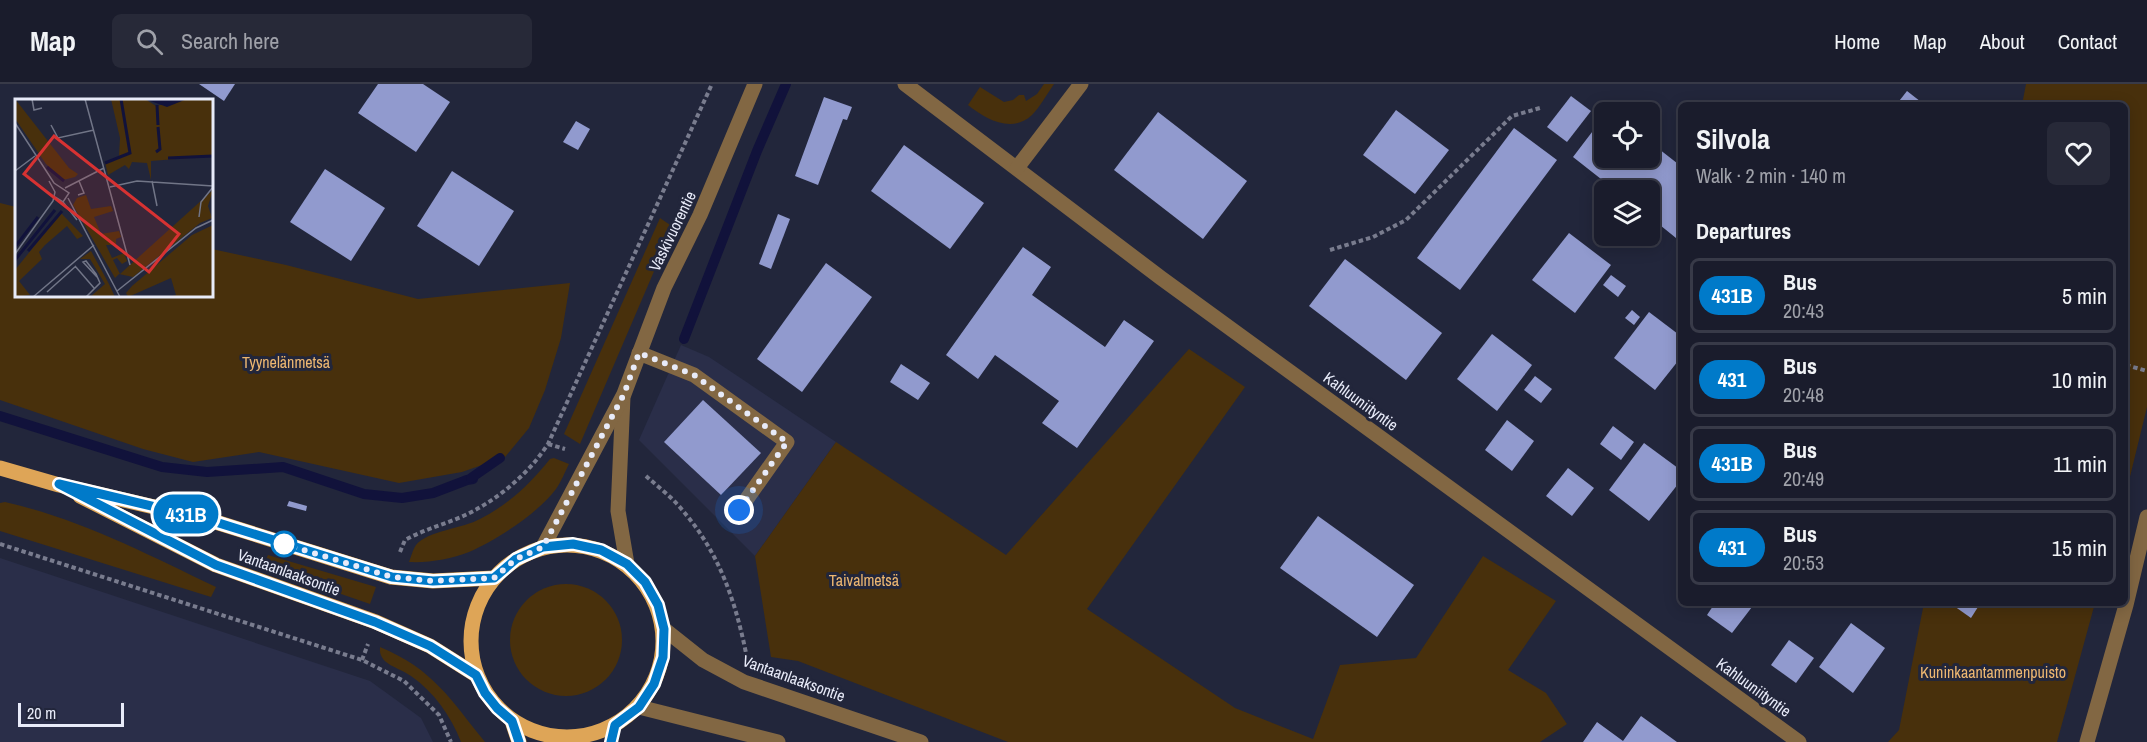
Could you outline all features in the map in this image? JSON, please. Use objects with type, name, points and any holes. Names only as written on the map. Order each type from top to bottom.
[{"type":"main road","name":"Vantaanlaaksontie","points":[[0,468],[206,519],[392,577],[433,581],[494,578]]},
{"type":"main road","name":"Vantaanlaaksontie","points":[[59,484],[216,565],[375,622],[430,646],[476,675]]},
{"type":"main road","points":[[573,544],[601,550],[627,564],[645,582],[658,605],[664,629],[663,657],[654,684],[639,707],[615,725],[590,735],[563,738],[537,733],[512,721],[485,693],[476,675],[471,649],[472,624],[480,599],[494,578],[516,559],[543,547],[573,544]]},
{"type":"main road","points":[[512,721],[519,742]]},
{"type":"main road","points":[[610,742],[615,725]]},
{"type":"street","name":"Vaskivuorentie","points":[[543,547],[624,394],[664,288],[700,215],[755,84]]},
{"type":"street","name":"Kahluuniityntie","points":[[905,84],[1161,278],[1799,742]]},
{"type":"street","points":[[1017,168],[1081,84]]},
{"type":"street","points":[[639,353],[694,375],[787,442],[739,510]]},
{"type":"street","name":"Vaskivuorentie","points":[[624,394],[618,511],[627,564]]},
{"type":"street","points":[[2128,597],[2147,517]]},
{"type":"street","points":[[2087,742],[2126,606]]},
{"type":"street","name":"Vantaanlaaksontie","points":[[664,629],[703,660],[744,681],[921,742]]},
{"type":"street","points":[[639,707],[778,742]]},
{"type":"path","points":[[392,577],[405,540],[425,529],[462,516],[502,492],[536,463],[548,444],[712,84]]},
{"type":"path","points":[[1330,250],[1373,237],[1406,220],[1512,116],[1540,108]]},
{"type":"path","points":[[2128,366],[2147,371]]},
{"type":"path","points":[[645,476],[676,502],[707,541],[726,580],[741,623],[747,656]]},
{"type":"path","points":[[0,544],[362,660],[404,681],[439,715],[451,742]]},
{"type":"path","points":[[362,660],[375,622]]},
{"type":"shaded area","points":[[681,345],[709,357],[836,442],[755,556],[639,440]]},
{"type":"shaded area","points":[[0,558],[370,681],[421,718],[433,742],[0,742]]},
{"type":"green space","points":[[1044,84],[1054,84],[1041,104],[1024,121],[1007,124],[999,122],[982,115],[968,105],[980,87],[1004,102],[1013,100],[1019,95],[1024,95],[1026,101],[1037,94]]},
{"type":"green space","points":[[2026,84],[2147,84],[2147,407],[2128,485],[2128,102],[2023,102]]},
{"type":"green space","name":"Tyynelänmetsä","points":[[0,203],[15,207],[15,297],[213,297],[213,249],[286,265],[418,299],[570,283],[561,338],[545,390],[529,428],[505,457],[462,472],[399,483],[259,452],[193,462],[143,449],[0,400]]},
{"type":"green space","points":[[660,218],[673,227],[580,444],[564,434]]},
{"type":"green space","name":"Taivalmetsä","points":[[1189,349],[1245,387],[1087,609],[1235,708],[1313,739],[1340,665],[1416,658],[1483,556],[1556,601],[1508,670],[1546,693],[1567,724],[1540,742],[1008,742],[798,661],[771,657],[755,556],[836,442],[1006,555]]},
{"type":"green space","points":[[554,458],[569,464],[560,483],[539,507],[516,525],[480,547],[462,554],[447,559],[409,562],[415,547],[421,540],[473,522],[491,513],[518,493],[550,459]]},
{"type":"green space","points":[[5,502],[87,528],[216,587],[211,597],[0,531],[0,503]]},
{"type":"green space","points":[[268,555],[376,587],[370,604],[263,567]]},
{"type":"green space","points":[[566,584],[587,588],[605,601],[618,619],[622,640],[618,661],[605,679],[587,692],[566,696],[545,692],[527,679],[514,661],[510,640],[514,619],[527,601],[545,588]]},
{"type":"green space","name":"Kuninkaantammenpuisto","points":[[1923,606],[2094,606],[2057,742],[1888,742],[1899,730]]},
{"type":"green space","points":[[380,647],[414,665],[427,675],[485,742],[461,742],[447,714],[434,697],[411,676],[386,662],[380,653]]},
{"type":"building","points":[[199,84],[235,84],[224,101]]},
{"type":"building","points":[[378,84],[423,84],[450,102],[416,152],[358,113]]},
{"type":"building","points":[[1907,91],[1921,102],[1898,102]]},
{"type":"building","points":[[1571,96],[1591,111],[1567,142],[1547,127]]},
{"type":"building","points":[[824,97],[852,107],[847,120],[843,119],[818,185],[795,176]]},
{"type":"building","points":[[1396,110],[1449,150],[1415,194],[1363,155]]},
{"type":"building","points":[[1158,112],[1247,181],[1203,239],[1114,170]]},
{"type":"building","points":[[576,121],[590,129],[578,150],[563,142]]},
{"type":"building","points":[[1514,128],[1557,160],[1460,290],[1417,258]]},
{"type":"building","points":[[1594,129],[1594,168],[1660,168],[1660,150],[1678,164],[1678,236],[1676,238],[1660,225],[1660,180],[1602,180],[1573,157]]},
{"type":"building","points":[[904,145],[984,203],[950,249],[871,191]]},
{"type":"building","points":[[325,169],[385,208],[351,261],[290,222]]},
{"type":"building","points":[[452,171],[514,211],[479,266],[417,226]]},
{"type":"building","points":[[778,214],[790,219],[771,269],[759,264]]},
{"type":"building","points":[[1569,233],[1611,265],[1575,313],[1532,280]]},
{"type":"building","points":[[1023,247],[1051,267],[1032,295],[1105,347],[1124,320],[1154,341],[1077,448],[1042,423],[1059,401],[995,355],[978,379],[946,355]]},
{"type":"building","points":[[1345,259],[1442,333],[1406,380],[1309,306]]},
{"type":"building","points":[[826,263],[872,297],[802,392],[757,359]]},
{"type":"building","points":[[1611,275],[1626,286],[1618,297],[1603,285]]},
{"type":"building","points":[[1632,310],[1640,317],[1634,325],[1625,318]]},
{"type":"building","points":[[1649,312],[1678,334],[1678,361],[1655,390],[1614,358]]},
{"type":"building","points":[[1492,334],[1532,365],[1497,411],[1457,379]]},
{"type":"building","points":[[901,364],[930,383],[918,400],[890,382]]},
{"type":"building","points":[[1535,376],[1552,389],[1541,403],[1524,390]]},
{"type":"building","points":[[703,400],[761,453],[721,495],[664,442]]},
{"type":"building","points":[[1507,420],[1534,441],[1512,471],[1485,450]]},
{"type":"building","points":[[1613,426],[1634,442],[1621,460],[1600,444]]},
{"type":"building","points":[[1644,443],[1678,468],[1678,484],[1649,521],[1609,490]]},
{"type":"building","points":[[1568,468],[1594,488],[1572,516],[1546,496]]},
{"type":"building","points":[[289,501],[307,506],[306,511],[287,506]]},
{"type":"building","points":[[1318,516],[1414,585],[1377,637],[1280,568]]},
{"type":"building","points":[[1713,606],[1752,607],[1732,633],[1707,615]]},
{"type":"building","points":[[1954,606],[1977,606],[1971,618]]},
{"type":"building","points":[[1851,623],[1885,648],[1853,693],[1819,667]]},
{"type":"building","points":[[1789,640],[1814,658],[1796,683],[1771,665]]},
{"type":"building","points":[[1641,716],[1677,742],[1583,742],[1597,722],[1623,741]]},
{"type":"waterway","points":[[684,339],[757,151],[786,84]]},
{"type":"waterway","points":[[0,416],[162,467],[207,472],[283,467],[364,494],[402,498],[433,493],[473,479]]},
{"type":"waterway","points":[[471,478],[500,458]]},
{"type":"bus line","name":"431B","points":[[519,742],[512,721],[485,693],[476,675],[430,646],[375,622],[216,565],[59,484],[206,519],[392,577],[433,581],[494,578],[516,559],[543,547],[573,544],[601,550],[627,564],[645,582],[658,605],[664,629],[663,657],[654,684],[639,707],[615,725],[611,742]]},
{"type":"route","points":[[284,544],[392,577],[433,581],[494,578],[516,559],[543,547],[624,394],[639,353],[694,375],[787,442],[739,510]]}]
